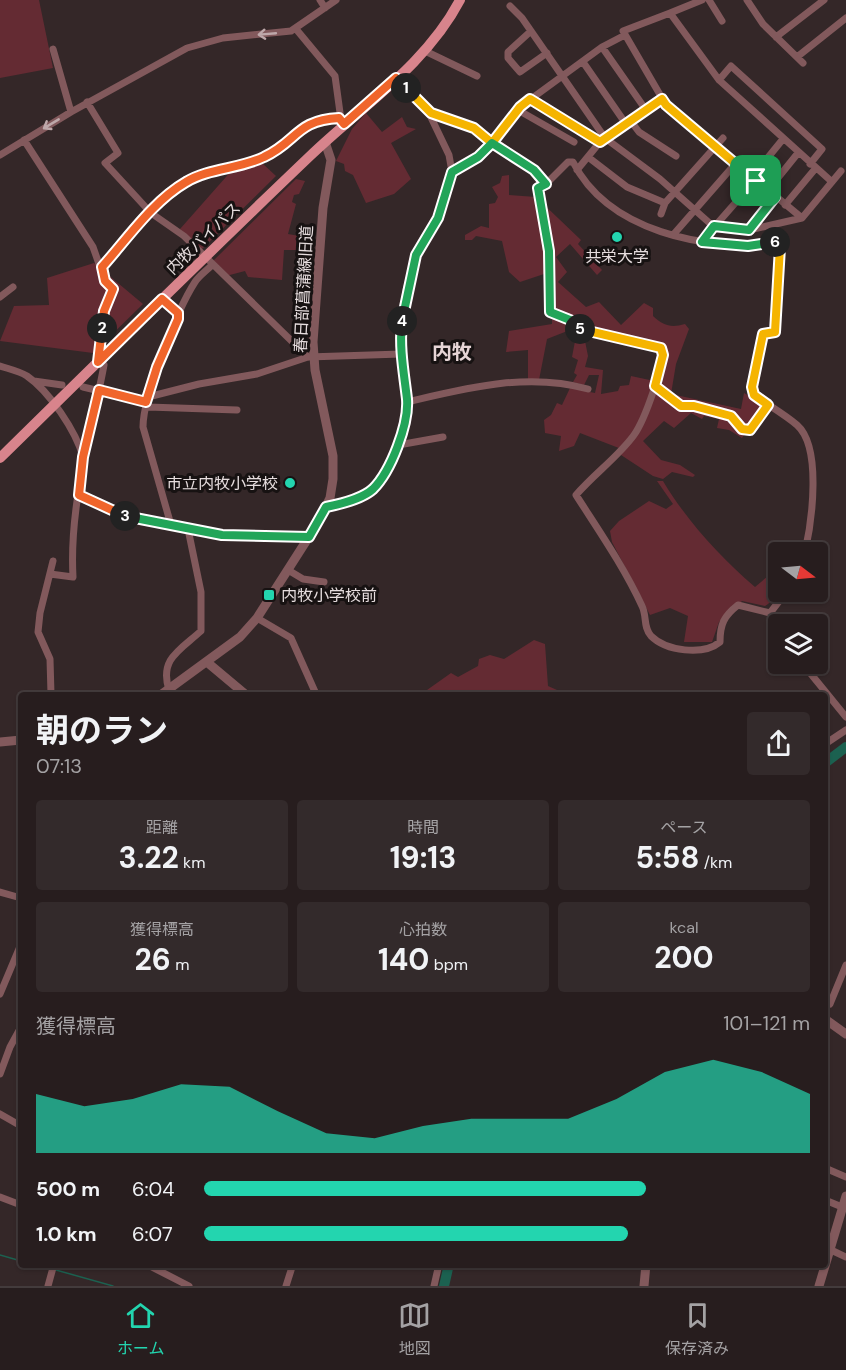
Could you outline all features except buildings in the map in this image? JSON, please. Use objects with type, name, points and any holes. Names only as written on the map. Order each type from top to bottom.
[{"type":"main road","name":"内牧バイパス","points":[[0,458],[101,364],[162,299],[208,262],[325,142],[342,121],[396,78],[425,51],[441,33],[460,0]]},
{"type":"street","points":[[320,0],[325,8]]},
{"type":"street","points":[[0,155],[87,102],[198,43],[296,29],[336,0]]},
{"type":"street","points":[[702,0],[623,31],[666,105],[802,218]]},
{"type":"street","points":[[709,0],[722,21]]},
{"type":"street","points":[[747,0],[763,24],[803,63]]},
{"type":"street","points":[[776,37],[824,0]]},
{"type":"street","points":[[510,6],[563,76],[602,140]]},
{"type":"street","points":[[670,13],[720,80],[831,181]]},
{"type":"street","points":[[797,57],[846,18]]},
{"type":"street","points":[[102,267],[151,213],[186,182],[263,158],[303,127],[323,119],[342,121],[334,76],[296,29]]},
{"type":"street","points":[[531,31],[508,52],[508,58],[520,72],[547,53]]},
{"type":"street","points":[[452,172],[478,157],[530,99],[602,47],[625,35]]},
{"type":"street","points":[[602,47],[646,110]]},
{"type":"street","points":[[53,49],[71,112]]},
{"type":"street","points":[[425,51],[477,76]]},
{"type":"street","points":[[582,62],[628,122],[639,132],[676,156]]},
{"type":"street","points":[[720,80],[731,66],[822,149],[785,206]]},
{"type":"street","points":[[396,78],[436,116],[474,128],[492,143],[534,170],[546,184]]},
{"type":"street","points":[[530,99],[602,140],[675,193],[714,226],[749,230],[802,218],[841,171]]},
{"type":"street","points":[[577,170],[602,140],[662,99]]},
{"type":"street","points":[[87,102],[118,153],[105,163],[151,213],[183,236],[311,357]]},
{"type":"street","points":[[326,507],[356,498],[372,489],[393,460],[398,443],[407,402],[401,354],[404,306],[416,255],[438,218],[452,172],[449,155],[427,109]]},
{"type":"street","points":[[518,110],[574,142]]},
{"type":"street","points":[[661,214],[665,203],[723,138]]},
{"type":"street","points":[[783,139],[761,166],[777,179],[798,153]]},
{"type":"street","points":[[24,140],[93,247],[102,267],[105,281],[113,289],[104,311],[99,390],[83,457],[73,577],[50,574]]},
{"type":"street","name":"春日部菖蒲線旧道","points":[[165,692],[208,663],[240,637],[257,618],[326,507],[334,467],[311,357],[323,208],[330,166],[325,142]]},
{"type":"street","points":[[588,157],[627,187],[665,203]]},
{"type":"street","points":[[778,602],[770,613],[738,605],[725,616],[720,630],[720,642],[710,648],[692,650],[658,641],[646,629],[645,612],[627,576],[576,495],[634,434],[655,386],[663,355],[661,348],[580,330],[570,320],[550,312],[549,251],[538,188],[546,184],[568,162],[573,162],[593,192],[645,224],[673,235],[702,242],[748,246],[775,242],[780,247],[775,332],[763,334],[752,387],[754,395],[797,425],[810,441],[812,466],[810,524],[807,542]]},
{"type":"street","points":[[673,235],[735,164]]},
{"type":"street","points":[[702,242],[765,169]]},
{"type":"street","points":[[749,230],[775,197]]},
{"type":"street","points":[[171,525],[143,417],[157,367],[195,282],[208,262]]},
{"type":"street","points":[[0,297],[13,287]]},
{"type":"street","points":[[162,299],[176,310],[178,319]]},
{"type":"street","points":[[147,402],[199,384],[257,374],[311,357],[401,354]]},
{"type":"street","points":[[0,366],[25,375],[34,381],[76,437],[83,457]]},
{"type":"street","points":[[34,381],[63,385]]},
{"type":"street","points":[[407,402],[491,382],[568,383],[588,388]]},
{"type":"street","points":[[655,386],[681,406],[694,406],[731,416],[746,431],[750,430],[768,405]]},
{"type":"street","points":[[82,387],[147,402],[237,410]]},
{"type":"street","points":[[398,443],[405,444],[443,437]]},
{"type":"street","points":[[79,495],[123,516],[188,529],[240,536],[309,537]]},
{"type":"street","points":[[165,692],[165,677],[169,659],[201,632],[201,592],[188,529]]},
{"type":"street","points":[[51,692],[50,659],[38,632],[40,613],[53,561]]},
{"type":"street","points":[[288,570],[303,579],[324,582]]},
{"type":"street","points":[[257,618],[291,638],[315,692]]},
{"type":"street","points":[[208,663],[244,692]]},
{"type":"street","points":[[811,674],[826,692]]},
{"type":"street","points":[[828,695],[846,717]]},
{"type":"street","points":[[828,742],[846,730]]},
{"type":"street","points":[[0,742],[18,740]]},
{"type":"street","points":[[0,892],[18,897]]},
{"type":"street","points":[[0,994],[17,962]]},
{"type":"street","points":[[828,1003],[830,1004],[846,965]]},
{"type":"street","points":[[828,1021],[846,1034]]},
{"type":"street","points":[[0,1074],[18,1032]]},
{"type":"street","points":[[0,1114],[18,1123]]},
{"type":"street","points":[[828,1169],[846,1177]]},
{"type":"street","points":[[828,1259],[831,1250],[829,1237],[846,1196]]},
{"type":"street","points":[[0,1197],[18,1204]]},
{"type":"street","points":[[828,1201],[842,1207]]},
{"type":"street","points":[[831,1250],[846,1257]]},
{"type":"street","points":[[48,1286],[53,1268]]},
{"type":"street","points":[[154,1268],[189,1286]]},
{"type":"street","points":[[286,1286],[292,1268]]},
{"type":"street","points":[[434,1286],[438,1268]]},
{"type":"street","points":[[644,1286],[646,1268]]},
{"type":"street","points":[[819,1286],[825,1268]]},
{"type":"shaded area","points":[[0,0],[39,0],[53,68],[0,78]]},
{"type":"shaded area","points":[[366,113],[382,132],[402,117],[407,127],[416,129],[391,143],[411,179],[394,194],[366,203],[353,175],[345,171],[344,164],[336,161],[352,129]]},
{"type":"shaded area","points":[[262,163],[276,176],[200,251],[180,229],[233,169]]},
{"type":"shaded area","points":[[509,175],[509,195],[536,197],[581,240],[578,244],[602,270],[597,275],[570,244],[556,257],[567,272],[558,282],[586,307],[599,302],[621,325],[644,303],[653,308],[653,316],[661,322],[672,326],[685,324],[689,329],[676,364],[671,394],[741,409],[744,393],[764,405],[742,438],[729,430],[717,428],[719,419],[704,416],[702,419],[691,413],[674,428],[664,421],[643,441],[661,460],[680,465],[695,475],[693,477],[672,472],[663,479],[653,476],[621,455],[624,450],[580,433],[574,446],[559,451],[561,436],[545,433],[544,420],[551,415],[557,403],[562,405],[570,388],[595,393],[599,375],[589,375],[584,385],[573,382],[577,375],[574,373],[578,360],[572,357],[576,336],[584,336],[588,356],[585,367],[603,370],[601,394],[618,391],[620,386],[629,385],[631,376],[659,382],[665,363],[665,347],[580,326],[547,339],[539,380],[528,381],[528,350],[506,352],[509,331],[552,324],[553,271],[520,282],[509,272],[502,241],[476,236],[472,240],[465,240],[465,235],[481,226],[489,228],[489,204],[495,203],[498,197],[492,187],[500,183],[502,176]]},
{"type":"shaded area","points":[[296,179],[305,181],[299,194],[294,195],[292,202],[296,204],[288,234],[305,237],[311,226],[316,225],[312,250],[284,250],[282,280],[248,277],[245,271],[226,276],[212,262]]},
{"type":"shaded area","points":[[94,263],[143,304],[93,353],[0,341],[14,306],[49,305],[47,278]]},
{"type":"shaded area","points":[[657,481],[663,481],[705,538],[755,587],[768,576],[770,602],[765,606],[742,601],[719,622],[712,642],[684,642],[688,616],[670,608],[650,615],[612,542],[610,531],[619,521],[649,501],[666,509],[673,504]]},
{"type":"shaded area","points":[[534,640],[545,644],[548,686],[562,692],[428,692],[427,690],[451,673],[458,677],[478,666],[479,659],[490,655],[504,659]]},
{"type":"waterway","points":[[828,761],[846,747]]},
{"type":"waterway","points":[[0,1255],[18,1260]]},
{"type":"waterway","points":[[444,1286],[448,1268]]},
{"type":"waterway","points":[[56,1270],[113,1286]]},
{"type":"place","name":"共栄大学","points":[[617,237]]},
{"type":"place","name":"市立内牧小学校","points":[[290,483]]},
{"type":"place","name":"内牧小学校前","points":[[269,595]]},
{"type":"district","name":"内牧","points":[[452,352]]},
{"type":"route","points":[[756,181],[715,148],[662,99],[600,142],[530,99],[520,107],[492,143],[469,125],[431,113],[396,78],[344,124],[339,118],[313,122],[263,158],[198,176],[186,182],[151,213],[102,267],[105,281],[113,289],[104,311],[98,362],[162,299],[176,310],[178,319],[157,367],[146,402],[99,390],[90,438],[83,457],[79,495],[123,516],[188,529],[249,537],[309,537],[326,507],[356,498],[372,489],[393,460],[402,430],[407,402],[400,334],[406,290],[416,255],[438,218],[452,172],[469,164],[492,143],[534,170],[546,184],[538,188],[541,221],[549,251],[550,312],[570,320],[580,330],[661,348],[663,355],[655,386],[681,406],[694,406],[731,416],[742,429],[750,430],[768,405],[754,395],[752,387],[763,334],[775,332],[780,247],[775,242],[748,246],[702,242],[714,226],[749,230],[775,197],[756,181]]}]
